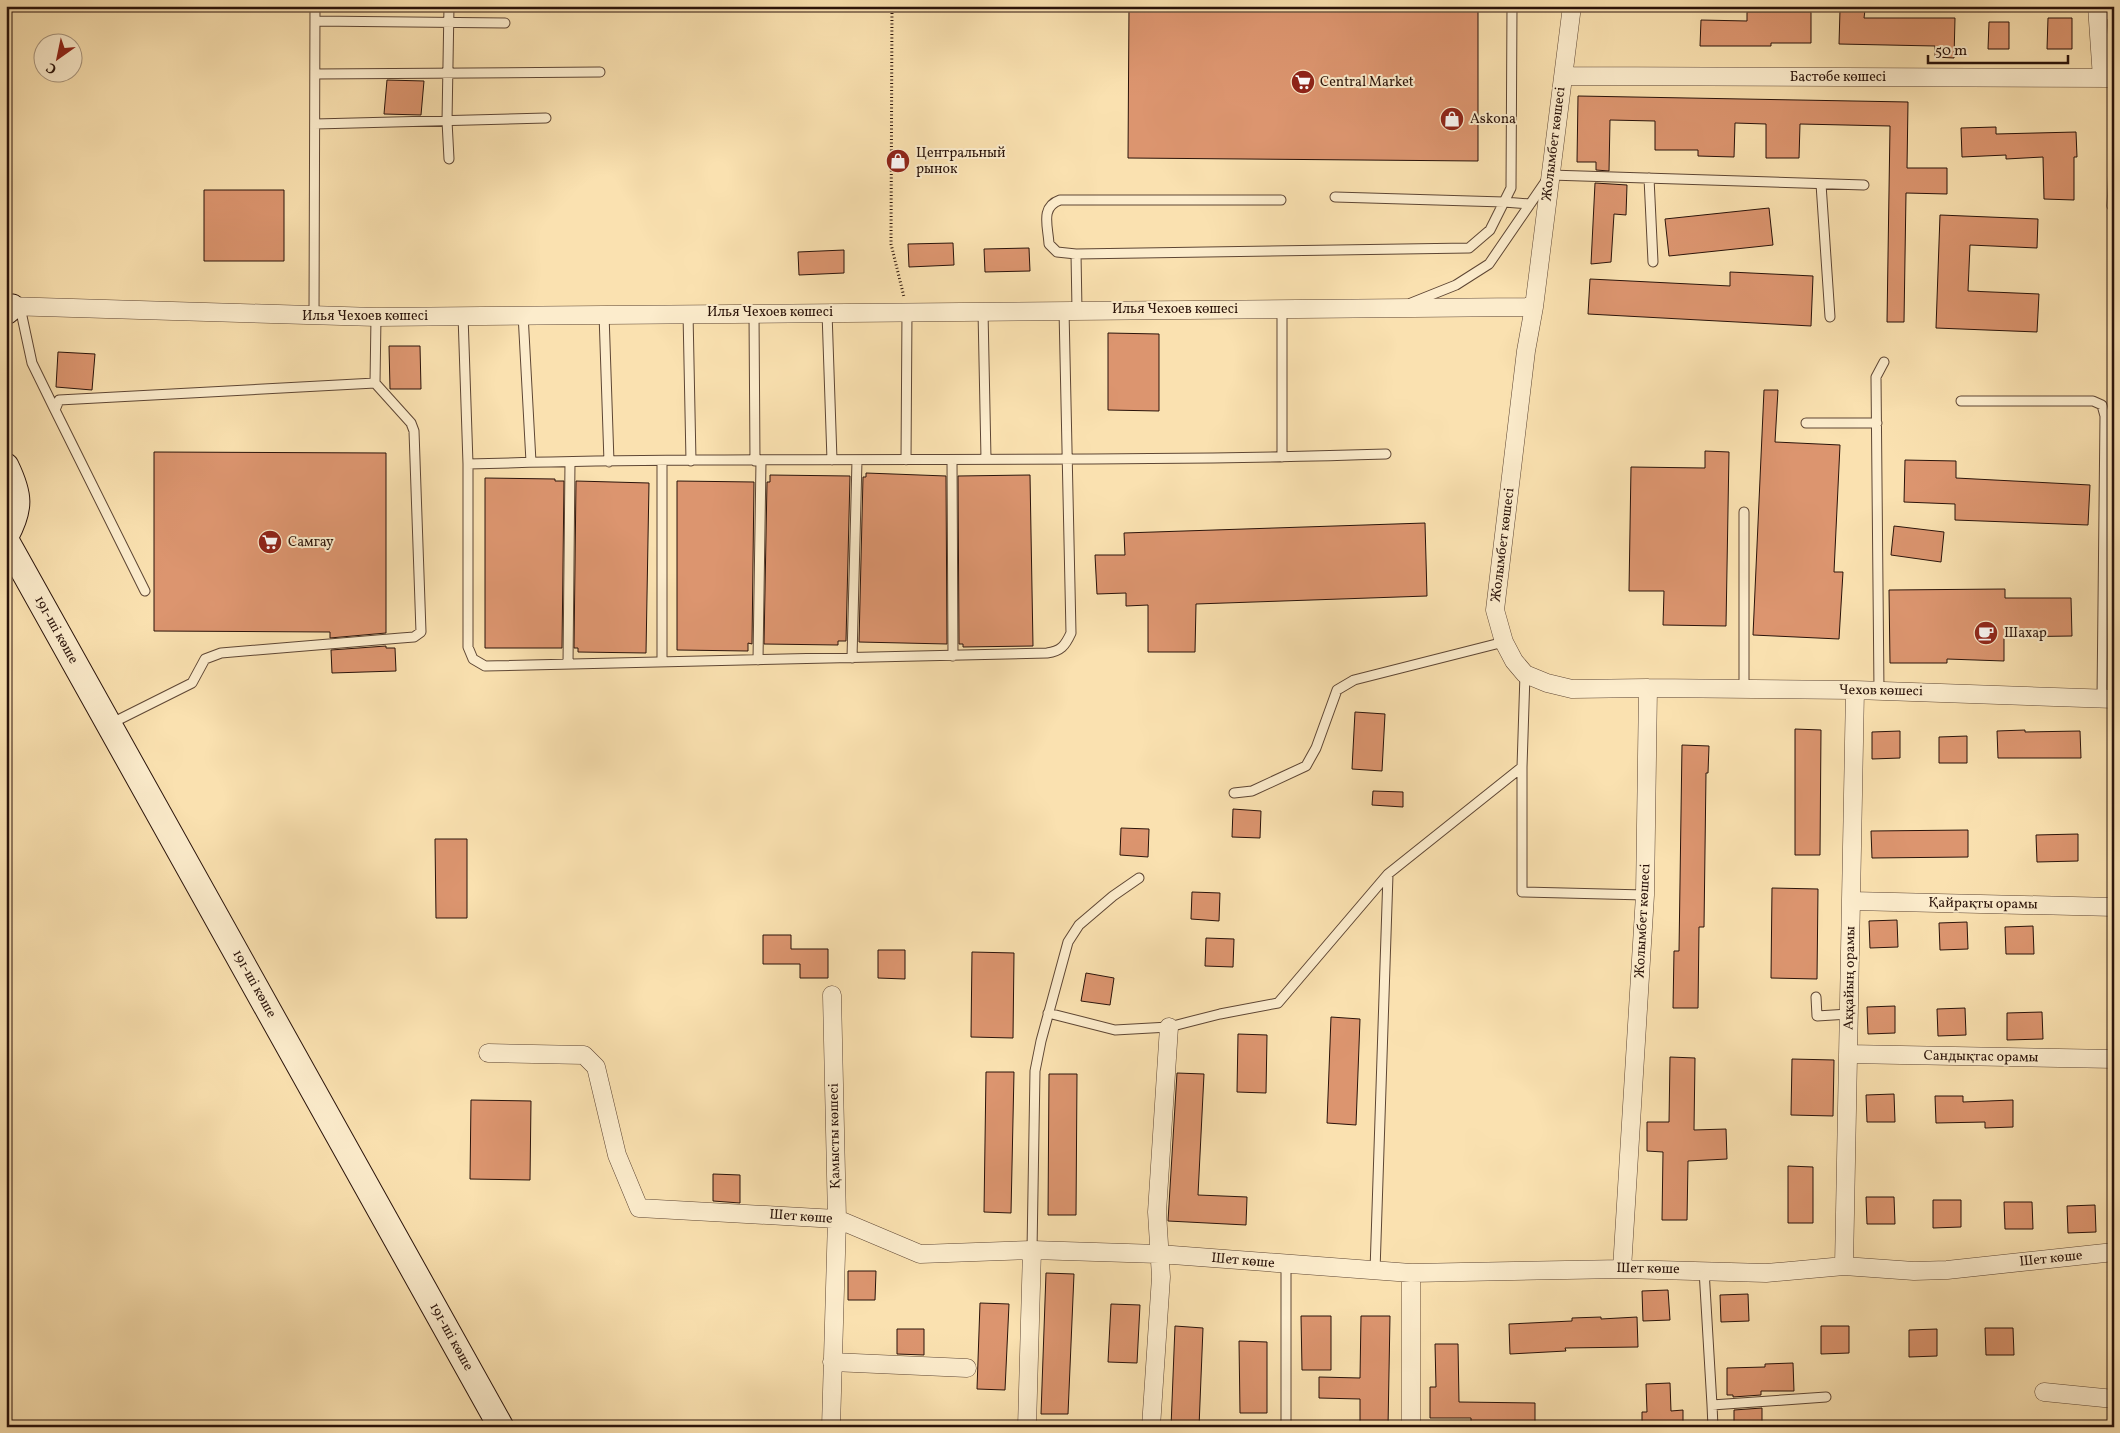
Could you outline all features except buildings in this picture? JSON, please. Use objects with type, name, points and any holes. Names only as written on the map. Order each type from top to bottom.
[{"type":"main road","points":[[6,466],[16,489],[18,507],[16,518],[6,536]]},
{"type":"main road","name":"191-ші көше","points":[[6,540],[501,1427]]},
{"type":"street","name":"Жолымбет көшесі","points":[[1525,674],[1514,661],[1504,642],[1495,610],[1526,351],[1534,307],[1572,6]]},
{"type":"street","points":[[2103,9],[2108,78]]},
{"type":"street","name":"Бастөбе көшесі","points":[[1563,76],[2108,78]]},
{"type":"street","name":"Илья Чехоев көшесі","points":[[11,308],[376,317],[523,314],[1534,307]]},
{"type":"street","points":[[1525,674],[1572,690],[1648,688]]},
{"type":"street","name":"Жолымбет көшесі","points":[[1622,1269],[1645,895],[1648,688]]},
{"type":"street","name":"Чехов көшесі","points":[[1648,688],[1855,690],[2108,699]]},
{"type":"street","name":"Аққайың орамы","points":[[1844,1266],[1855,690]]},
{"type":"street","name":"Қайрақты орамы","points":[[1852,901],[2114,906]]},
{"type":"street","name":"Қамысты көшесі","points":[[831,1427],[837,1219],[832,995]]},
{"type":"street","points":[[1151,1427],[1161,1278],[1158,1212],[1168,1027]]},
{"type":"street","name":"Шет көше","points":[[488,1053],[584,1055],[596,1066],[617,1155],[639,1208],[837,1219],[920,1254],[1032,1250],[1159,1254],[1411,1273],[1622,1269],[1766,1273],[1844,1266],[1914,1271],[1947,1270],[2114,1252]]},
{"type":"street","name":"Сандықтас орамы","points":[[1848,1054],[2114,1059]]},
{"type":"street","points":[[1027,1427],[1032,1250]]},
{"type":"street","points":[[1410,1427],[1411,1273]]},
{"type":"street","points":[[832,1362],[967,1368]]},
{"type":"street","points":[[2044,1392],[2114,1399]]},
{"type":"lane","points":[[314,316],[316,6]]},
{"type":"lane","points":[[448,159],[447,73],[449,6]]},
{"type":"lane","points":[[1281,200],[1060,200],[1051,203],[1047,210],[1049,244],[1057,252],[1076,254],[1470,248],[1490,230],[1511,188],[1512,6]]},
{"type":"lane","points":[[315,21],[505,23]]},
{"type":"lane","points":[[315,74],[600,72]]},
{"type":"lane","points":[[315,124],[546,118]]},
{"type":"lane","points":[[2112,206],[2114,166]]},
{"type":"lane","points":[[1399,308],[1456,285],[1489,264],[1550,175],[1864,185]]},
{"type":"lane","points":[[1650,178],[1653,262]]},
{"type":"lane","points":[[1821,184],[1830,316]]},
{"type":"lane","points":[[1335,197],[1530,204]]},
{"type":"lane","points":[[463,315],[468,464],[468,648],[473,659],[485,666],[1047,653],[1056,652],[1065,647],[1071,633],[1067,458],[1071,310],[1076,254]]},
{"type":"lane","points":[[11,308],[32,363],[145,591]]},
{"type":"lane","points":[[1282,308],[1282,457]]},
{"type":"lane","points":[[983,311],[986,459]]},
{"type":"lane","points":[[828,312],[832,460]]},
{"type":"lane","points":[[906,460],[907,312]]},
{"type":"lane","points":[[688,313],[691,461]]},
{"type":"lane","points":[[754,313],[758,461],[758,660]]},
{"type":"lane","points":[[523,314],[531,462]]},
{"type":"lane","points":[[604,314],[609,462]]},
{"type":"lane","points":[[109,724],[192,683],[205,659],[221,653],[414,637],[421,632],[414,431],[411,423],[375,383],[376,317]]},
{"type":"lane","points":[[1879,691],[1876,377],[1884,362]]},
{"type":"lane","points":[[55,410],[59,400],[375,383]]},
{"type":"lane","points":[[1961,401],[2093,401],[2102,404],[2105,416],[2108,699]]},
{"type":"lane","points":[[1806,423],[1877,423]]},
{"type":"lane","points":[[468,464],[1282,457],[1386,454]]},
{"type":"lane","points":[[852,658],[857,460]]},
{"type":"lane","points":[[952,460],[952,656]]},
{"type":"lane","points":[[568,664],[570,462]]},
{"type":"lane","points":[[662,462],[662,662]]},
{"type":"lane","points":[[1744,512],[1744,689]]},
{"type":"lane","points":[[1234,793],[1252,791],[1306,766],[1316,748],[1337,690],[1354,680],[1504,642]]},
{"type":"lane","points":[[1525,674],[1522,767],[1522,892],[1645,895]]},
{"type":"lane","points":[[1048,1013],[1116,1030],[1168,1027],[1220,1014],[1278,1003],[1388,874],[1522,767]]},
{"type":"lane","points":[[1375,1271],[1388,874]]},
{"type":"lane","points":[[1032,1250],[1035,1071],[1048,1013],[1068,942],[1079,925],[1113,896],[1139,878]]},
{"type":"lane","points":[[1816,997],[1818,1016],[1849,1014]]},
{"type":"lane","points":[[1286,1264],[1286,1427]]},
{"type":"lane","points":[[1704,1270],[1714,1427]]},
{"type":"lane","points":[[1712,1405],[1826,1397]]},
{"type":"path","points":[[892,6],[892,244],[907,312]]},
{"type":"place","name":"Central Market","points":[[1303,82]]},
{"type":"place","name":"Askona","points":[[1452,119]]},
{"type":"place","name":"Центральный рынок","points":[[898,161]]},
{"type":"place","name":"Самгау","points":[[270,542]]},
{"type":"place","name":"Шахар","points":[[1986,633]]}]
